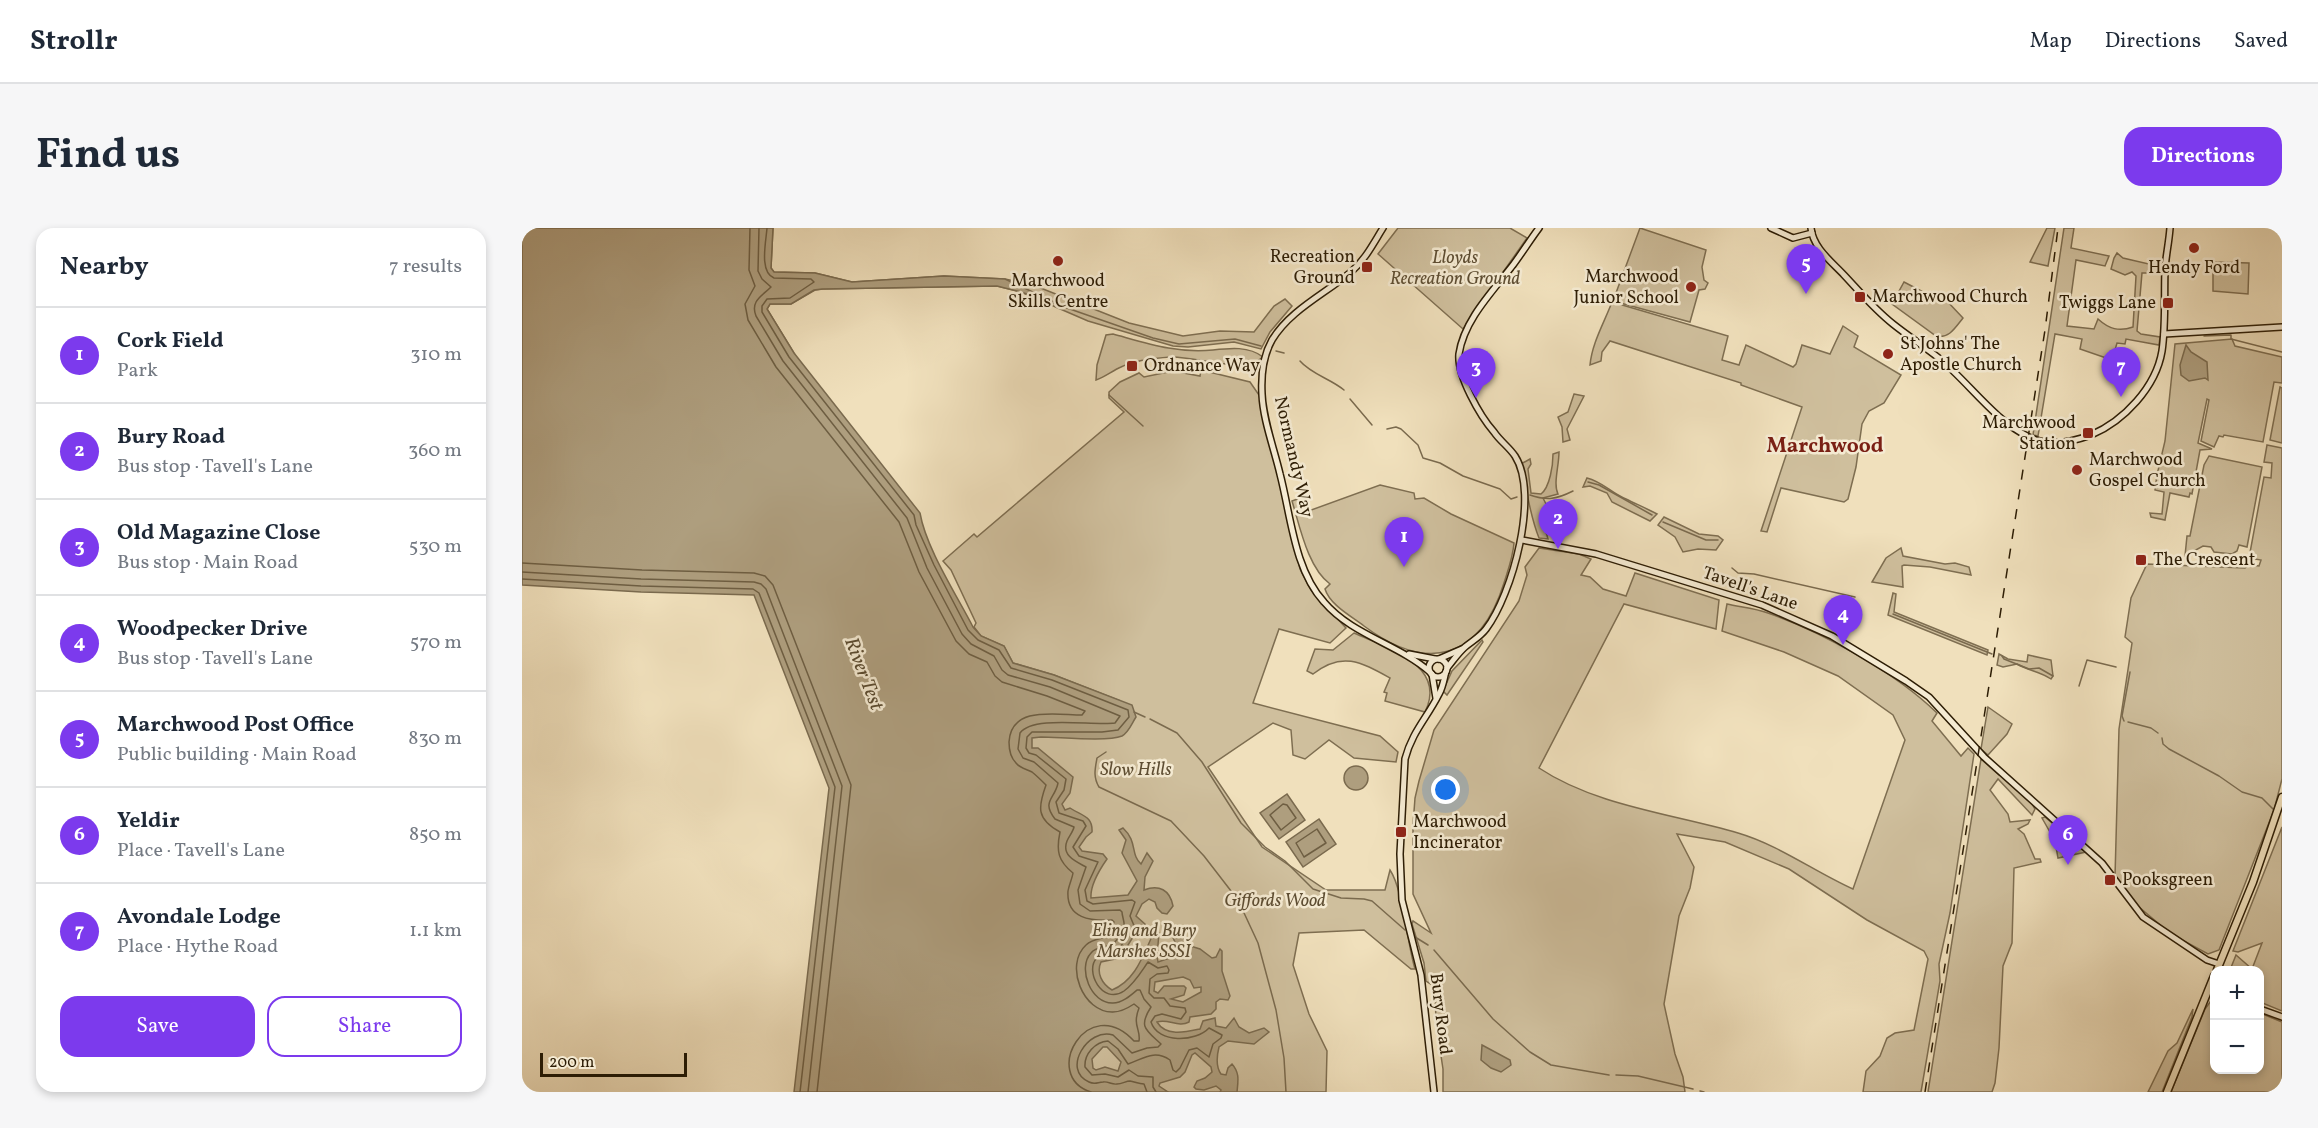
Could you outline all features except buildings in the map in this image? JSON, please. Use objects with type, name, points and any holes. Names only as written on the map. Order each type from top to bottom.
[{"type":"main road","points":[[2218,966],[2253,882],[2282,797]]},
{"type":"main road","points":[[2167,1092],[2210,994]]},
{"type":"street","name":"Normandy Way","points":[[1383,228],[1364,259],[1331,288],[1298,310],[1273,339],[1266,355],[1262,394],[1301,561],[1315,591],[1325,604],[1341,617],[1404,653],[1431,673]]},
{"type":"street","points":[[1431,673],[1440,676],[1463,649],[1484,632],[1496,612],[1511,576],[1522,540],[1523,494],[1518,462],[1486,421],[1464,380],[1459,358],[1464,339],[1474,317],[1539,228]]},
{"type":"street","points":[[1771,228],[1792,238],[1811,231],[1826,256],[1869,304],[1940,359],[2007,422],[2035,439],[2051,442],[2068,442],[2103,430],[2128,411],[2147,385],[2159,362],[2164,334],[2165,269],[2170,228]]},
{"type":"street","points":[[2164,334],[2282,327]]},
{"type":"street","name":"Tavell's Lane","points":[[1522,540],[1596,554],[1762,605],[1832,636],[1906,681],[1929,697],[1984,757],[2102,863],[2143,916],[2216,966]]},
{"type":"street","points":[[1436,699],[1430,664],[1463,649]]},
{"type":"street","name":"Normandy Way","points":[[1404,653],[1437,659]]},
{"type":"street","points":[[1437,659],[1445,662],[1447,669]]},
{"type":"street","name":"Bury Road","points":[[1434,1092],[1421,975],[1402,900],[1400,854],[1405,759],[1413,734],[1441,692],[1447,669]]},
{"type":"street","points":[[2264,1011],[2282,1017]]},
{"type":"green space","points":[[773,228],[771,268],[774,272],[815,273],[852,282],[944,276],[1005,279],[1033,285],[1129,323],[1183,336],[1220,331],[1254,332],[1274,306],[1285,299],[1292,306],[1270,332],[1261,349],[1234,342],[1188,347],[1173,346],[1088,321],[1021,292],[997,286],[823,289],[815,290],[791,304],[770,304],[767,309],[794,353],[751,331]]},
{"type":"green space","name":"Lloyds Recreation Ground","points":[[1398,228],[1510,228],[1527,238],[1463,329],[1378,254]]},
{"type":"green space","points":[[1640,228],[1706,250],[1702,267],[1704,280],[1708,283],[1705,289],[1699,290],[1690,322],[1613,301]]},
{"type":"green space","points":[[2047,228],[2055,228],[2048,266],[2030,262]]},
{"type":"green space","points":[[2064,228],[2074,228],[2071,248],[2109,256],[2105,266],[2076,260],[2067,326],[2094,329],[2098,319],[2114,329],[2133,327],[2136,276],[2132,272],[2125,275],[2111,269],[2117,253],[2123,258],[2149,264],[2149,273],[2142,273],[2137,331],[2141,334],[2160,337],[2159,345],[2126,339],[2125,344],[2117,343],[2112,360],[2080,349],[2082,339],[2055,334],[2038,436],[2033,435]]},
{"type":"green space","points":[[2213,262],[2249,263],[2248,294],[2213,291]]},
{"type":"green space","points":[[1904,282],[1927,294],[1945,299],[1963,318],[1945,336],[1936,336],[1892,304]]},
{"type":"green space","points":[[1612,302],[1728,336],[1722,360],[1739,365],[1746,345],[1793,367],[1802,345],[1830,354],[1843,326],[1858,336],[1854,347],[1901,375],[1884,403],[1869,411],[1862,424],[1856,467],[1848,499],[1844,502],[1781,488],[1767,532],[1761,531],[1802,407],[1741,385],[1741,383],[1610,341],[1602,352],[1601,361],[1590,365],[1596,341]]},
{"type":"green space","points":[[1113,334],[1175,349],[1200,351],[1239,349],[1258,353],[1263,357],[1254,362],[1232,365],[1181,357],[1152,359],[1127,365],[1096,380],[1097,365],[1106,335]]},
{"type":"green space","points":[[2232,339],[2235,346],[2282,357],[2282,383],[2274,382],[2263,442],[2224,435],[2219,436],[2214,447],[2201,441],[2209,400],[2207,399],[2198,443],[2212,449],[2200,450],[2192,494],[2190,493],[2189,497],[2170,493],[2165,520],[2151,517],[2150,513],[2162,514],[2164,492],[2155,490],[2165,441],[2175,344]]},
{"type":"green space","points":[[1201,370],[1250,382],[1259,395],[1300,569],[1311,590],[1346,628],[1330,643],[1279,629],[1253,703],[1380,736],[1398,752],[1396,762],[1354,758],[1329,740],[1305,759],[1293,755],[1291,730],[1273,723],[1208,767],[1262,847],[1326,890],[1385,890],[1390,870],[1402,903],[1415,969],[1411,969],[1364,930],[1299,933],[1293,965],[1309,1014],[1327,1051],[1326,1092],[968,1092],[1001,743],[1118,700],[1054,675],[1013,663],[1004,646],[981,636],[974,627],[976,623],[951,570],[943,561],[974,534],[977,537],[1124,412],[1109,398],[1109,392],[1120,382],[1139,373],[1144,377],[1173,371],[1200,376]]},
{"type":"green space","points":[[2280,387],[2282,388],[2282,443],[2270,440]]},
{"type":"green space","points":[[1574,394],[1584,396],[1567,429],[1570,440],[1563,442],[1562,427],[1558,417],[1568,412]]},
{"type":"green space","points":[[2267,445],[2282,448],[2282,779],[2274,810],[2219,950],[2208,954],[2171,934],[2139,907],[2115,877],[2119,729],[2132,643],[2125,637],[2131,598],[2147,564],[2245,568],[2249,565],[2259,566],[2261,560],[2249,558],[2264,477],[2271,478],[2272,463],[2264,462]]},
{"type":"green space","points":[[1559,452],[1556,480],[1558,494],[1543,498],[1547,506],[1544,525],[1548,539],[1539,538],[1530,510],[1521,464],[1530,459],[1531,464],[1528,469],[1531,493],[1541,494],[1549,481],[1553,454]]},
{"type":"green space","points":[[2209,456],[2262,467],[2247,547],[2239,545],[2237,551],[2232,554],[2214,552],[2211,547],[2203,546],[2185,556],[2187,536],[2190,536],[2204,465]]},
{"type":"green space","points":[[1587,478],[1657,514],[1650,521],[1612,502],[1607,493],[1590,486],[1583,487]]},
{"type":"green space","points":[[1380,485],[1414,493],[1415,499],[1424,498],[1451,514],[1514,543],[1509,568],[1494,609],[1481,629],[1466,643],[1449,651],[1430,653],[1409,650],[1387,641],[1364,626],[1342,610],[1328,595],[1325,589],[1330,584],[1322,577],[1310,558],[1292,501],[1300,498],[1303,513]]},
{"type":"green space","points":[[1664,517],[1699,534],[1718,536],[1723,540],[1716,550],[1698,549],[1683,552],[1675,537],[1658,525]]},
{"type":"green space","points":[[1539,548],[1579,554],[1591,559],[1581,575],[1590,577],[1603,589],[1626,596],[1635,573],[1719,600],[1716,629],[1624,604],[1539,768],[1561,781],[1585,792],[1636,808],[1753,838],[1853,889],[1905,740],[1893,715],[1838,676],[1784,652],[1722,631],[1727,604],[1763,611],[1789,621],[1858,655],[1901,683],[1937,713],[1932,721],[1961,756],[1968,748],[1974,754],[1950,913],[1939,964],[1940,981],[1921,1092],[1863,1092],[1866,1071],[1880,1056],[1887,1038],[1895,1033],[1914,1030],[1928,959],[1924,951],[1867,920],[1789,869],[1725,842],[1677,834],[1694,867],[1690,888],[1679,916],[1664,1004],[1685,1092],[1443,1092],[1435,987],[1426,981],[1424,963],[1412,924],[1413,921],[1431,933],[1413,894],[1415,798],[1434,730],[1519,601],[1527,575],[1525,567]]},
{"type":"green space","points":[[1901,548],[1903,556],[1969,567],[1971,575],[1930,567],[1904,565],[1902,566],[1903,587],[1872,582],[1886,558]]},
{"type":"green space","points":[[1893,593],[1896,594],[1894,612],[1988,650],[1987,655],[1888,615]]},
{"type":"green space","points":[[1354,633],[1397,652],[1421,670],[1428,682],[1430,696],[1425,712],[1385,701],[1387,693],[1384,692],[1390,678],[1370,667],[1352,661],[1342,661],[1323,667],[1313,674],[1307,671],[1315,649],[1333,650]]},
{"type":"green space","points":[[1482,640],[1483,642],[1447,695],[1443,691],[1452,671]]},
{"type":"green space","points":[[1999,654],[2008,659],[2027,662],[2028,655],[2051,660],[2053,676],[2051,679],[2017,664],[2003,667],[1997,665]]},
{"type":"green space","points":[[1988,707],[2012,724],[2007,734],[1988,755],[1981,749]]},
{"type":"green space","points":[[1981,759],[2000,774],[2035,809],[2032,815],[1998,779],[1990,790],[2008,814],[2010,822],[2030,820],[2028,824],[2018,829],[2024,834],[2035,859],[2040,859],[2041,862],[2014,868],[2012,943],[2003,966],[1999,1048],[1992,1092],[1928,1092]]},
{"type":"green space","points":[[2045,817],[2086,852],[2058,858],[2055,841],[2042,818]]},
{"type":"green space","points":[[2282,827],[2282,1011],[2264,1004],[2264,966],[2253,966],[2262,943],[2238,952],[2233,951]]},
{"type":"green space","points":[[2236,955],[2249,966],[2232,966]]},
{"type":"green space","points":[[2210,1002],[2210,1074],[2264,1074],[2264,1015],[2282,1022],[2282,1092],[2171,1092],[2205,1009]]},
{"type":"green space","points":[[2193,1009],[2192,1017],[2162,1092],[2148,1092],[2168,1051],[2177,1043]]},
{"type":"water","name":"River Test","points":[[522,228],[773,228],[771,268],[774,272],[815,273],[852,282],[944,276],[1005,279],[1067,308],[997,286],[822,289],[814,290],[791,304],[770,304],[767,309],[794,353],[920,513],[928,541],[942,571],[973,627],[981,636],[1004,646],[1013,663],[1054,675],[1132,705],[1136,717],[1122,736],[1095,739],[1032,738],[1032,748],[1038,748],[1073,777],[1070,793],[1062,804],[1065,810],[1070,808],[1089,819],[1092,827],[1092,832],[1079,847],[1082,851],[1103,854],[1107,859],[1094,883],[1091,898],[1128,895],[1137,881],[1122,853],[1126,840],[1119,830],[1123,828],[1131,838],[1141,864],[1147,853],[1153,861],[1145,877],[1144,890],[1159,888],[1166,892],[1172,900],[1173,906],[1167,914],[1162,913],[1155,902],[1149,899],[1142,904],[1136,916],[1145,924],[1145,928],[1133,937],[1123,953],[1115,959],[1101,962],[1100,974],[1105,985],[1112,990],[1128,980],[1139,964],[1155,930],[1159,933],[1158,962],[1175,956],[1179,951],[1169,929],[1174,927],[1182,935],[1187,945],[1200,949],[1212,958],[1216,957],[1220,949],[1222,951],[1222,971],[1230,996],[1228,1000],[1220,999],[1216,1002],[1216,1009],[1211,1014],[1190,1017],[1189,1022],[1185,1024],[1157,1022],[1171,1032],[1183,1032],[1200,1029],[1203,1021],[1215,1018],[1216,1026],[1226,1028],[1234,1018],[1239,1027],[1249,1033],[1264,1028],[1269,1032],[1254,1044],[1228,1041],[1219,1047],[1217,1061],[1219,1071],[1226,1075],[1232,1064],[1235,1067],[1238,1081],[1237,1092],[1220,1092],[1221,1090],[1216,1086],[1204,1090],[1196,1089],[1194,1087],[1197,1081],[1212,1072],[1211,1067],[1195,1053],[1180,1077],[1160,1083],[1159,1086],[1168,1092],[794,1092],[829,788],[754,595],[641,592],[522,585]],"holes":[[[1183,977],[1190,980],[1194,988],[1201,987],[1201,992],[1183,1002],[1171,999],[1184,995],[1186,988],[1184,986],[1164,986],[1158,993],[1154,991],[1155,982]],[[1103,1047],[1107,1047],[1121,1062],[1118,1071],[1105,1067],[1096,1070],[1093,1068],[1092,1059]]]},
{"type":"water","points":[[2186,345],[2191,352],[2207,362],[2208,380],[2205,378],[2189,381],[2181,375],[2180,365]]},
{"type":"water","points":[[1356,766],[1365,769],[1368,778],[1365,787],[1356,790],[1347,787],[1344,778],[1347,769]]},
{"type":"water","points":[[1287,794],[1305,820],[1279,839],[1260,813]]},
{"type":"water","points":[[1319,819],[1336,844],[1303,867],[1286,842]]},
{"type":"water","points":[[1482,1045],[1510,1060],[1511,1065],[1501,1072],[1491,1068],[1481,1060]]},
{"type":"waterway","points":[[1067,308],[1153,338],[1179,344],[1235,339],[1261,346]]},
{"type":"waterway","points":[[2204,336],[2231,335],[2231,339],[2282,352]]},
{"type":"waterway","points":[[1276,351],[1284,353]]},
{"type":"waterway","points":[[1300,361],[1344,390]]},
{"type":"waterway","points":[[1109,395],[1143,426]]},
{"type":"waterway","points":[[1350,399],[1372,425]]},
{"type":"waterway","points":[[1387,429],[1396,427],[1401,429],[1418,445],[1423,458],[1500,489],[1511,499],[1517,497]]},
{"type":"waterway","points":[[1588,482],[1599,485],[1652,515]]},
{"type":"waterway","points":[[1530,495],[1552,498],[1573,491]]},
{"type":"waterway","points":[[1663,522],[1706,540],[1718,540]]},
{"type":"waterway","points":[[1732,568],[1738,573],[1754,574],[1855,597]]},
{"type":"waterway","points":[[1893,614],[1992,654]]},
{"type":"waterway","points":[[2002,656],[2004,659],[2029,669],[2039,668],[2053,676]]},
{"type":"waterway","points":[[2079,686],[2087,660],[2116,667]]},
{"type":"waterway","points":[[2124,721],[2122,716],[2130,672]]},
{"type":"waterway","points":[[1134,712],[1145,717]]},
{"type":"waterway","points":[[1150,719],[1177,733],[1202,762],[1241,823],[1313,889],[1341,898],[1372,901],[1405,930]]},
{"type":"waterway","points":[[2128,722],[2151,728],[2158,733]]},
{"type":"waterway","points":[[2162,738],[2163,744],[2169,749],[2219,776],[2242,792],[2262,798],[2274,810]]},
{"type":"waterway","points":[[1106,752],[1097,758],[1095,776],[1099,787],[1171,821],[1204,856],[1238,900],[1258,943],[1276,1010],[1284,1058],[1286,1092]]},
{"type":"waterway","points":[[1415,937],[1428,945]]},
{"type":"waterway","points":[[1434,950],[1493,1019],[1530,1052],[1551,1065],[1609,1075]]},
{"type":"waterway","points":[[1616,1075],[1638,1076],[1693,1089]]},
{"type":"waterway","points":[[1700,1091],[1704,1092]]},
{"type":"railway","points":[[1925,1092],[2045,330],[2058,228]]},
{"type":"place","name":"Hendy Ford","points":[[2194,248]]},
{"type":"place","name":"Marchwood Skills Centre","points":[[1058,261]]},
{"type":"place","name":"Recreation Ground","points":[[1367,267]]},
{"type":"place","name":"Marchwood Junior School","points":[[1691,287]]},
{"type":"place","name":"Marchwood Post Office","points":[[1806,294]]},
{"type":"place","name":"Marchwood Church","points":[[1860,297]]},
{"type":"place","name":"Twiggs Lane","points":[[2168,303]]},
{"type":"place","name":"St Johns' The Apostle Church","points":[[1888,354]]},
{"type":"place","name":"Ordnance Way","points":[[1132,366]]},
{"type":"place","name":"Avondale Lodge","points":[[2121,397]]},
{"type":"place","name":"Old Magazine Close","points":[[1476,398]]},
{"type":"place","name":"Marchwood Station","points":[[2088,433]]},
{"type":"place","name":"Marchwood Gospel Church","points":[[2077,470]]},
{"type":"place","name":"Bury Road","points":[[1558,549]]},
{"type":"place","name":"The Crescent","points":[[2141,560]]},
{"type":"place","name":"Cork Field","points":[[1404,567]]},
{"type":"place","name":"Woodpecker Drive","points":[[1843,645]]},
{"type":"place","name":"Marchwood Incinerator","points":[[1401,832]]},
{"type":"place","name":"Yeldir","points":[[2068,865]]},
{"type":"place","name":"Pooksgreen","points":[[2110,880]]},
{"type":"district","name":"Marchwood","points":[[1825,446]]},
{"type":"park label","name":"Slow Hills","points":[[1136,770]]},
{"type":"park label","name":"Giffords Wood","points":[[1275,901]]},
{"type":"park label","name":"Eling and Bury Marshes SSSI","points":[[1144,941]]}]
